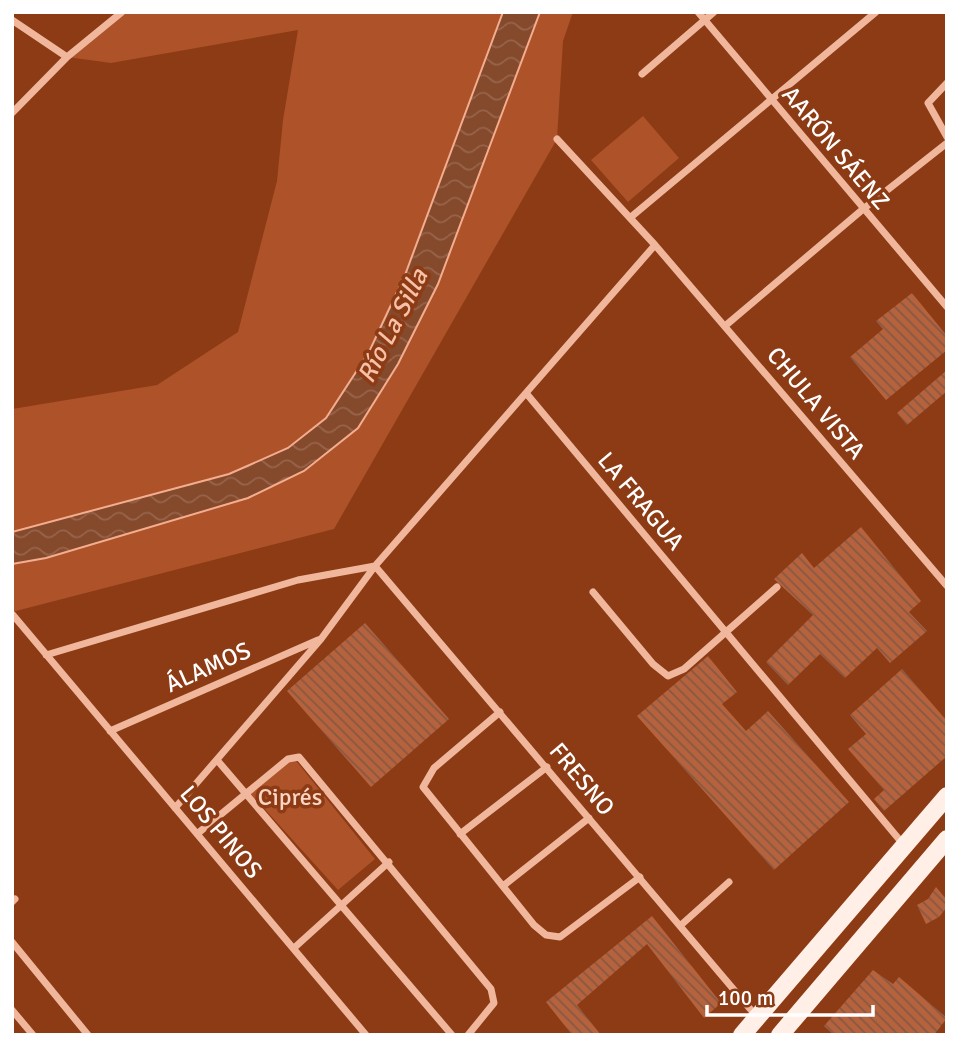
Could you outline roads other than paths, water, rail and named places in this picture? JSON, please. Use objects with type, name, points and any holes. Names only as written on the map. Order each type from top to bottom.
[{"type":"main road","points":[[742,1035],[947,796]]},
{"type":"main road","points":[[780,1035],[947,839]]},
{"type":"main road","points":[[829,976],[839,947],[830,930]]},
{"type":"street","points":[[12,113],[15,103],[122,12]]},
{"type":"street","name":"AARÓN SÁENZ","points":[[698,12],[862,210],[947,307]]},
{"type":"street","points":[[642,74],[714,12]]},
{"type":"street","points":[[631,217],[876,12]]},
{"type":"street","points":[[12,20],[67,57]]},
{"type":"street","points":[[947,83],[930,99],[929,108],[947,137]]},
{"type":"street","points":[[175,808],[321,639],[375,566],[655,245],[557,139]]},
{"type":"street","points":[[725,327],[862,210],[947,143]]},
{"type":"street","name":"CHULA VISTA","points":[[655,245],[947,586]]},
{"type":"street","points":[[939,299],[947,293]]},
{"type":"street","name":"LA FRAGUA","points":[[526,393],[905,845]]},
{"type":"street","points":[[46,655],[298,580],[375,566]]},
{"type":"street","name":"FRESNO","points":[[375,566],[758,1017]]},
{"type":"street","points":[[593,592],[653,664],[668,676],[684,669],[777,587]]},
{"type":"street","name":"LOS PINOS","points":[[13,615],[366,1035]]},
{"type":"street","name":"ÁLAMOS","points":[[110,731],[321,639]]},
{"type":"street","points":[[500,712],[434,768],[424,782],[424,791],[534,925],[553,938],[577,927],[640,877]]},
{"type":"street","points":[[197,834],[288,758],[296,756],[305,762],[494,994],[490,1009],[468,1035]]},
{"type":"street","points":[[217,760],[452,1035]]},
{"type":"street","points":[[460,834],[547,767]]},
{"type":"street","points":[[503,886],[589,818]]},
{"type":"street","points":[[294,948],[389,862]]},
{"type":"street","points":[[681,925],[729,882]]},
{"type":"street","points":[[12,942],[88,1035]]},
{"type":"street","points":[[12,1010],[33,1035]]},
{"type":"water","name":"Río La Silla","points":[[503,12],[540,12],[438,284],[398,364],[358,428],[304,471],[248,498],[46,558],[12,564],[12,532],[229,474],[288,448],[326,418],[369,352],[405,275]]},
{"type":"park label","name":"Ciprés","points":[[290,797]]}]
